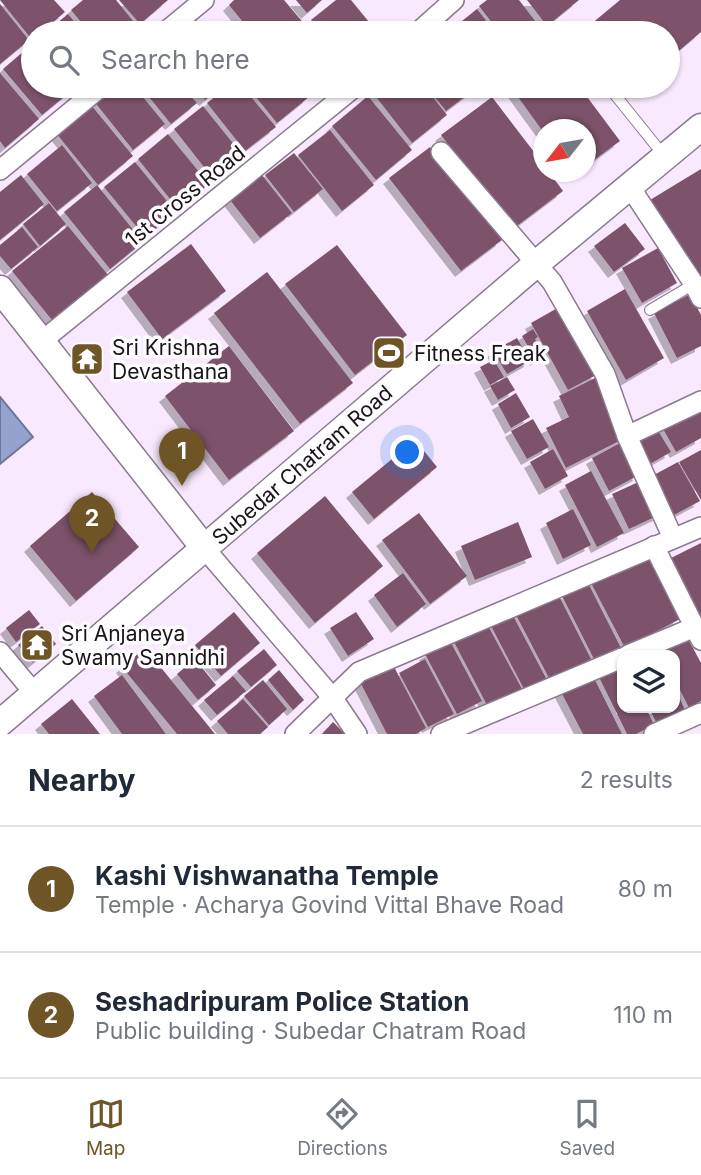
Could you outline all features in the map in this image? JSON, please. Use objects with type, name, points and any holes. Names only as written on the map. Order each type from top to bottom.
[{"type":"main road","name":"Subedar Chatram Road","points":[[0,723],[536,264],[701,127]]},
{"type":"main road","points":[[0,289],[205,549]]},
{"type":"street","points":[[179,21],[204,0]]},
{"type":"street","points":[[430,21],[454,0]]},
{"type":"street","points":[[0,170],[87,98]]},
{"type":"street","name":"1st Cross Road","points":[[42,341],[341,98]]},
{"type":"street","points":[[441,152],[552,282],[605,374],[627,436],[673,538]]},
{"type":"street","points":[[630,187],[698,291]]},
{"type":"street","points":[[627,436],[701,401]]},
{"type":"street","points":[[295,734],[359,672],[701,527]]},
{"type":"street","points":[[645,650],[698,634],[654,546]]},
{"type":"street","points":[[205,549],[331,697],[357,734]]},
{"type":"street","points":[[0,652],[35,694]]},
{"type":"street","points":[[442,734],[617,660]]},
{"type":"street","points":[[654,734],[701,713]]},
{"type":"lane","points":[[618,98],[666,157]]},
{"type":"lane","points":[[650,310],[698,291]]},
{"type":"water","points":[[0,397],[33,437],[0,464]]},
{"type":"building","points":[[0,0],[54,0],[65,12],[54,21],[21,21],[21,26]]},
{"type":"building","points":[[83,0],[116,0],[133,21],[80,21],[71,10]]},
{"type":"building","points":[[119,0],[168,0],[144,21],[137,21]]},
{"type":"building","points":[[234,0],[284,0],[302,21],[242,21],[229,5]]},
{"type":"building","points":[[296,0],[322,0],[307,13]]},
{"type":"building","points":[[336,0],[351,0],[368,21],[312,21]]},
{"type":"building","points":[[487,0],[519,0],[535,21],[491,21],[479,6]]},
{"type":"building","points":[[527,0],[579,0],[553,21],[543,21]]},
{"type":"building","points":[[620,0],[701,0],[701,32],[680,50],[680,21],[595,21]]},
{"type":"building","points":[[0,4],[21,30],[21,47],[0,64]]},
{"type":"building","points":[[477,9],[486,21],[462,21]]},
{"type":"building","points":[[68,14],[74,21],[60,21]]},
{"type":"building","points":[[21,54],[21,90],[3,69]]},
{"type":"building","points":[[0,73],[39,119],[5,148],[0,141]]},
{"type":"building","points":[[28,98],[63,98],[42,115]]},
{"type":"building","points":[[144,98],[165,124],[133,150],[93,100]]},
{"type":"building","points":[[150,98],[193,98],[197,103],[171,124]]},
{"type":"building","points":[[213,98],[252,98],[276,127],[245,151],[207,103]]},
{"type":"building","points":[[257,98],[308,98],[277,123]]},
{"type":"building","points":[[366,98],[370,98],[412,150],[376,180],[332,126]]},
{"type":"building","points":[[377,98],[434,98],[447,115],[412,143]]},
{"type":"building","points":[[436,98],[463,98],[446,111]]},
{"type":"building","points":[[491,98],[533,151],[533,182],[556,182],[563,191],[513,229],[441,135]]},
{"type":"building","points":[[519,98],[588,98],[620,141],[596,159],[596,119],[534,119]]},
{"type":"building","points":[[91,105],[133,156],[98,185],[56,133]]},
{"type":"building","points":[[203,106],[244,157],[215,181],[174,129]]},
{"type":"building","points":[[330,130],[374,185],[342,211],[298,155]]},
{"type":"building","points":[[168,134],[209,184],[178,209],[138,159]]},
{"type":"building","points":[[62,145],[92,183],[57,211],[27,174]]},
{"type":"building","points":[[430,147],[502,240],[461,271],[389,178]]},
{"type":"building","points":[[294,153],[323,189],[294,212],[265,175]]},
{"type":"building","points":[[135,162],[176,212],[145,237],[104,187]]},
{"type":"building","points":[[701,169],[701,284],[650,200]]},
{"type":"building","points":[[21,175],[44,204],[0,240],[0,192]]},
{"type":"building","points":[[262,175],[292,213],[260,238],[230,200]]},
{"type":"building","points":[[97,185],[143,242],[110,269],[64,212]]},
{"type":"building","points":[[49,203],[66,224],[40,246],[23,224]]},
{"type":"building","points":[[625,223],[645,249],[614,272],[594,246]]},
{"type":"building","points":[[68,226],[108,275],[52,320],[12,271]]},
{"type":"building","points":[[22,227],[38,247],[11,269],[0,256],[0,245]]},
{"type":"building","points":[[191,244],[226,291],[162,339],[127,292]]},
{"type":"building","points":[[337,245],[407,335],[355,375],[285,284]]},
{"type":"building","points":[[658,248],[677,283],[642,303],[622,268]]},
{"type":"building","points":[[267,272],[353,383],[300,424],[214,313]]},
{"type":"building","points":[[625,289],[664,358],[626,380],[587,311]]},
{"type":"building","points":[[690,294],[701,315],[701,346],[677,358],[654,313]]},
{"type":"building","points":[[561,306],[598,374],[568,390],[531,323]]},
{"type":"building","points":[[533,329],[544,355],[536,360],[522,336]]},
{"type":"building","points":[[517,338],[530,361],[507,374],[493,351]]},
{"type":"building","points":[[229,346],[294,431],[229,480],[165,396]]},
{"type":"building","points":[[494,360],[504,377],[490,385],[480,367]]},
{"type":"building","points":[[507,377],[515,390],[498,400],[490,386]]},
{"type":"building","points":[[595,378],[625,438],[566,468],[546,428],[569,417],[559,396]]},
{"type":"building","points":[[516,393],[530,417],[511,428],[498,404]]},
{"type":"building","points":[[701,406],[701,438],[676,452],[662,427]]},
{"type":"building","points":[[533,419],[549,447],[527,459],[511,431]]},
{"type":"building","points":[[657,429],[671,452],[648,465],[634,442]]},
{"type":"building","points":[[415,440],[437,467],[374,519],[352,492]]},
{"type":"building","points":[[622,442],[639,475],[609,491],[592,458]]},
{"type":"building","points":[[553,449],[568,476],[545,489],[530,462]]},
{"type":"building","points":[[701,450],[701,500],[679,462]]},
{"type":"building","points":[[678,462],[700,501],[674,515],[652,476]]},
{"type":"building","points":[[591,471],[624,533],[597,547],[565,485]]},
{"type":"building","points":[[643,480],[659,515],[629,529],[612,494]]},
{"type":"building","points":[[92,492],[139,547],[76,601],[30,546]]},
{"type":"building","points":[[325,496],[383,566],[315,623],[257,553]]},
{"type":"building","points":[[573,509],[591,545],[563,559],[546,523]]},
{"type":"building","points":[[419,513],[467,576],[430,604],[382,540]]},
{"type":"building","points":[[518,522],[532,557],[475,580],[461,546]]},
{"type":"building","points":[[701,543],[701,626],[667,560]]},
{"type":"building","points":[[646,554],[680,619],[625,648],[591,583]]},
{"type":"building","points":[[403,573],[426,604],[397,627],[374,595]]},
{"type":"building","points":[[588,583],[621,648],[595,661],[562,596]]},
{"type":"building","points":[[557,592],[591,659],[550,680],[515,613]]},
{"type":"building","points":[[29,610],[40,624],[16,642],[6,628]]},
{"type":"building","points":[[510,610],[547,680],[525,691],[489,622]]},
{"type":"building","points":[[234,612],[260,643],[221,676],[195,645]]},
{"type":"building","points":[[356,612],[374,639],[348,656],[330,628]]},
{"type":"building","points":[[486,622],[522,689],[488,707],[453,640]]},
{"type":"building","name":"Sri Anjaneya Swamy Sannidhi","points":[[42,626],[56,644],[33,663],[18,645]]},
{"type":"building","points":[[686,635],[701,663],[701,701],[689,708],[680,690],[680,650],[659,649]]},
{"type":"building","points":[[450,641],[482,701],[457,714],[425,654]]},
{"type":"building","points":[[145,648],[215,734],[177,734],[122,667]]},
{"type":"building","points":[[264,649],[277,665],[251,687],[237,671]]},
{"type":"building","points":[[195,659],[216,685],[198,700],[177,674]]},
{"type":"building","points":[[425,659],[454,714],[428,727],[399,673]]},
{"type":"building","points":[[392,663],[426,728],[416,734],[387,734],[359,680]]},
{"type":"building","points":[[617,663],[617,713],[648,713],[654,725],[636,734],[627,734],[597,673]]},
{"type":"building","points":[[279,670],[304,700],[293,710],[268,680]]},
{"type":"building","points":[[592,674],[622,734],[583,734],[560,690]]},
{"type":"building","points":[[122,675],[166,734],[122,734],[94,696]]},
{"type":"building","points":[[233,676],[246,691],[217,715],[204,700]]},
{"type":"building","points":[[263,680],[287,709],[269,725],[244,696]]},
{"type":"building","points":[[72,699],[100,734],[49,734],[41,724]]},
{"type":"building","points":[[243,699],[268,727],[260,734],[228,734],[217,721]]},
{"type":"building","points":[[680,699],[685,710],[680,712]]},
{"type":"building","points":[[652,713],[679,713],[657,724]]},
{"type":"building","points":[[333,722],[345,734],[322,734]]},
{"type":"place","name":"Fitness Freak","points":[[389,353]]},
{"type":"place","name":"Sri Krishna Devasthana","points":[[87,359]]},
{"type":"place","name":"Kashi Vishwanatha Temple","points":[[182,486]]},
{"type":"place","name":"Seshadripuram Police Station","points":[[92,553]]},
{"type":"place","name":"Sri Anjaneya Swamy Sannidhi","points":[[37,645]]}]
